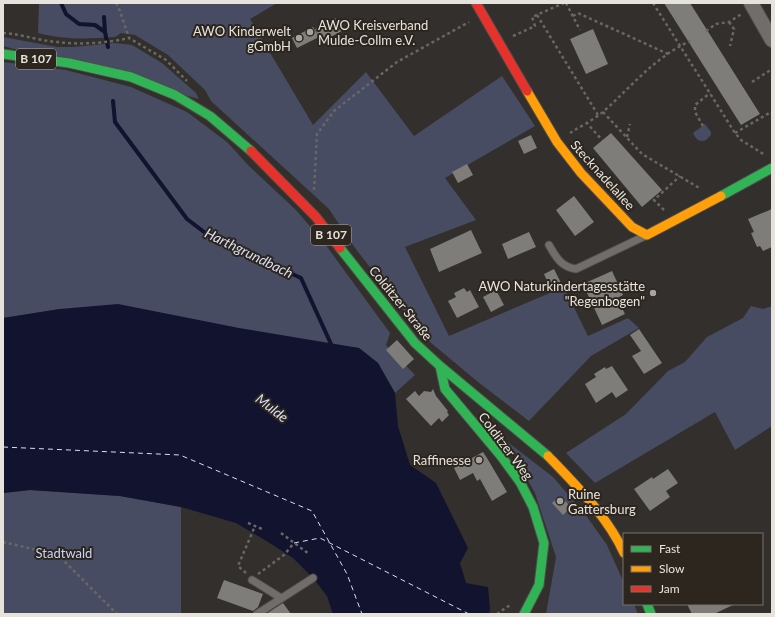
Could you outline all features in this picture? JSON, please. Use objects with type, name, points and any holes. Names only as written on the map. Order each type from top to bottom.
[{"type":"main road","name":"Stecknadelallee","points":[[476,3],[557,142],[581,173],[610,205],[632,227],[647,235]]},
{"type":"main road","name":"Colditzer Straße","points":[[3,54],[70,63],[131,77],[175,95],[210,116],[249,149],[316,217],[415,343],[440,366],[548,456],[601,515],[619,542],[623,552]]},
{"type":"main road","points":[[647,235],[723,195],[771,163]]},
{"type":"main road","name":"Colditzer Weg","points":[[440,366],[445,389],[501,456],[520,482],[533,506],[544,543],[539,585],[524,614]]},
{"type":"street","points":[[752,4],[772,40]]},
{"type":"lane","points":[[549,245],[561,263],[565,266],[576,269],[647,235]]},
{"type":"lane","points":[[257,614],[313,578]]},
{"type":"lane","points":[[252,580],[281,598]]},
{"type":"path","points":[[116,3],[129,38],[166,60],[188,82]]},
{"type":"path","points":[[500,45],[509,38],[535,26],[532,17],[565,3],[580,30]]},
{"type":"path","points":[[653,3],[735,133],[741,140],[771,163]]},
{"type":"path","points":[[706,31],[716,24],[729,22],[752,4]]},
{"type":"path","points":[[573,16],[578,13],[668,54]]},
{"type":"path","points":[[316,217],[314,189],[318,134],[334,111],[397,62],[482,14]]},
{"type":"path","points":[[537,15],[598,115]]},
{"type":"path","points":[[729,22],[734,29],[730,46]]},
{"type":"path","points":[[3,33],[57,42],[94,42],[129,38]]},
{"type":"path","points":[[557,142],[603,112],[650,67],[680,46],[690,42]]},
{"type":"path","points":[[752,82],[772,69]]},
{"type":"path","points":[[702,126],[695,112],[694,105],[710,93]]},
{"type":"path","points":[[603,112],[642,154],[702,190]]},
{"type":"path","points":[[735,133],[771,112],[772,113]]},
{"type":"path","points":[[586,122],[602,140]]},
{"type":"path","points":[[626,138],[630,124]]},
{"type":"path","points":[[667,213],[654,200],[680,176]]},
{"type":"path","points":[[248,523],[262,529]]},
{"type":"path","points":[[254,526],[238,566],[252,580],[284,555],[294,543]]},
{"type":"path","points":[[281,533],[309,554]]},
{"type":"path","points":[[3,542],[58,555],[117,614]]},
{"type":"green space","points":[[39,3],[277,3],[250,19],[313,125],[366,72],[414,136],[502,76],[535,126],[445,178],[476,220],[405,247],[449,336],[564,287],[588,336],[628,318],[639,328],[591,356],[529,421],[478,382],[430,342],[418,329],[355,248],[329,209],[211,101],[205,90],[168,55],[135,35],[121,33],[115,37],[76,38],[57,37],[38,33]]},
{"type":"green space","points":[[3,37],[57,47],[115,43],[132,45],[162,63],[196,93],[199,99],[3,46]]},
{"type":"green space","points":[[3,62],[66,70],[131,87],[187,112],[227,142],[248,165],[296,210],[325,244],[390,333],[386,345],[415,375],[395,393],[378,363],[359,348],[60,309],[3,318]]},
{"type":"green space","points":[[705,124],[711,132],[711,135],[706,140],[700,141],[693,133]]},
{"type":"green space","points":[[751,306],[763,309],[772,306],[772,426],[735,450],[715,412],[595,483],[566,453],[626,414],[668,371],[685,362],[707,337],[743,318]]},
{"type":"green space","points":[[505,440],[553,477],[585,514],[607,545],[623,581],[623,605],[634,605],[638,614],[546,614],[556,557],[535,493]]},
{"type":"green space","name":"Stadtwald","points":[[30,490],[120,496],[181,507],[181,614],[3,614],[3,493]]},
{"type":"water","name":"Mulde","points":[[118,304],[239,328],[359,348],[378,363],[395,393],[398,426],[410,465],[436,483],[468,548],[460,563],[466,583],[488,587],[489,614],[333,614],[327,596],[313,578],[293,558],[236,523],[181,507],[120,496],[30,490],[3,493],[3,318],[60,309]]},
{"type":"building","points":[[664,3],[690,3],[760,114],[741,125]]},
{"type":"building","points":[[335,18],[342,31],[321,42],[315,29]]},
{"type":"building","points":[[313,27],[319,37],[297,48],[292,38]]},
{"type":"building","points":[[593,29],[608,64],[586,74],[570,39]]},
{"type":"building","points":[[611,133],[662,190],[642,207],[593,148]]},
{"type":"building","points":[[531,135],[537,148],[524,154],[518,141]]},
{"type":"building","points":[[467,164],[473,175],[458,183],[452,172]]},
{"type":"building","points":[[574,196],[594,222],[575,236],[556,210]]},
{"type":"building","points":[[772,209],[772,247],[763,251],[760,246],[757,247],[751,233],[754,232],[748,219]]},
{"type":"building","points":[[471,230],[482,253],[439,272],[430,249]]},
{"type":"building","points":[[529,232],[536,247],[508,259],[502,244]]},
{"type":"building","points":[[554,269],[561,283],[550,288],[544,274]]},
{"type":"building","points":[[612,271],[623,295],[617,298],[625,314],[602,325],[583,284]]},
{"type":"building","points":[[464,288],[467,292],[470,290],[479,307],[457,318],[448,301],[456,297],[454,293]]},
{"type":"building","points":[[496,290],[504,305],[491,312],[483,297]]},
{"type":"building","points":[[639,329],[662,363],[644,374],[632,356],[641,351],[630,335]]},
{"type":"building","points":[[397,340],[414,359],[403,369],[386,350]]},
{"type":"building","points":[[612,366],[628,390],[616,398],[612,392],[596,403],[585,384],[596,377],[594,374],[605,367],[606,369]]},
{"type":"building","points":[[433,389],[436,396],[448,411],[447,412],[449,415],[442,422],[439,418],[431,426],[406,399],[415,391],[419,396],[424,391],[431,392]]},
{"type":"building","name":"Raffinesse","points":[[483,452],[507,492],[492,501],[480,479],[477,481],[473,473],[460,480],[454,468]]},
{"type":"building","points":[[668,469],[678,483],[666,491],[670,497],[650,511],[634,489],[652,477],[653,479]]},
{"type":"building","name":"Ruine Gattersburg","points":[[560,496],[571,507],[563,515],[552,503]]},
{"type":"building","points":[[224,580],[263,594],[258,607],[253,611],[217,598]]},
{"type":"building","points":[[283,603],[291,614],[266,614]]},
{"type":"building","points":[[688,605],[733,605],[714,614],[692,614]]},
{"type":"waterway","name":"Harthgrundbach","points":[[61,3],[66,14],[79,24],[95,25],[105,32],[108,47]]},
{"type":"waterway","points":[[104,17],[105,32]]},
{"type":"waterway","name":"Harthgrundbach","points":[[113,101],[115,122],[187,219],[208,235],[301,278],[331,344],[331,350]]},
{"type":"ferry route","points":[[3,447],[180,455],[312,511],[347,574],[362,614]]},
{"type":"ferry route","points":[[294,543],[320,538],[469,614]]},
{"type":"traffic: fast","points":[[3,54],[69,63],[131,77],[175,95],[210,116],[251,151]]},
{"type":"traffic: fast","points":[[721,196],[772,168]]},
{"type":"traffic: fast","points":[[340,248],[415,343],[440,366],[548,456]]},
{"type":"traffic: fast","points":[[440,366],[445,389],[501,456],[520,482],[533,507],[544,543],[539,585],[524,614]]},
{"type":"traffic: fast","points":[[647,605],[651,614]]},
{"type":"traffic: slow","points":[[527,91],[557,142],[581,173],[632,227],[647,235],[721,196]]},
{"type":"traffic: slow","points":[[548,456],[600,514],[623,551]]},
{"type":"traffic: jam","points":[[476,3],[527,91]]},
{"type":"traffic: jam","points":[[251,151],[316,217],[340,248]]},
{"type":"place","name":"AWO Kreisverband Mulde-Collm e.V.","points":[[310,32]]},
{"type":"place","name":"AWO Kinderwelt gGmbH","points":[[299,38]]},
{"type":"place","name":"AWO Naturkindertagesstätte \"Regenbogen\"","points":[[653,293]]},
{"type":"place","name":"Raffinesse","points":[[479,460]]},
{"type":"place","name":"Ruine Gattersburg","points":[[560,501]]}]
